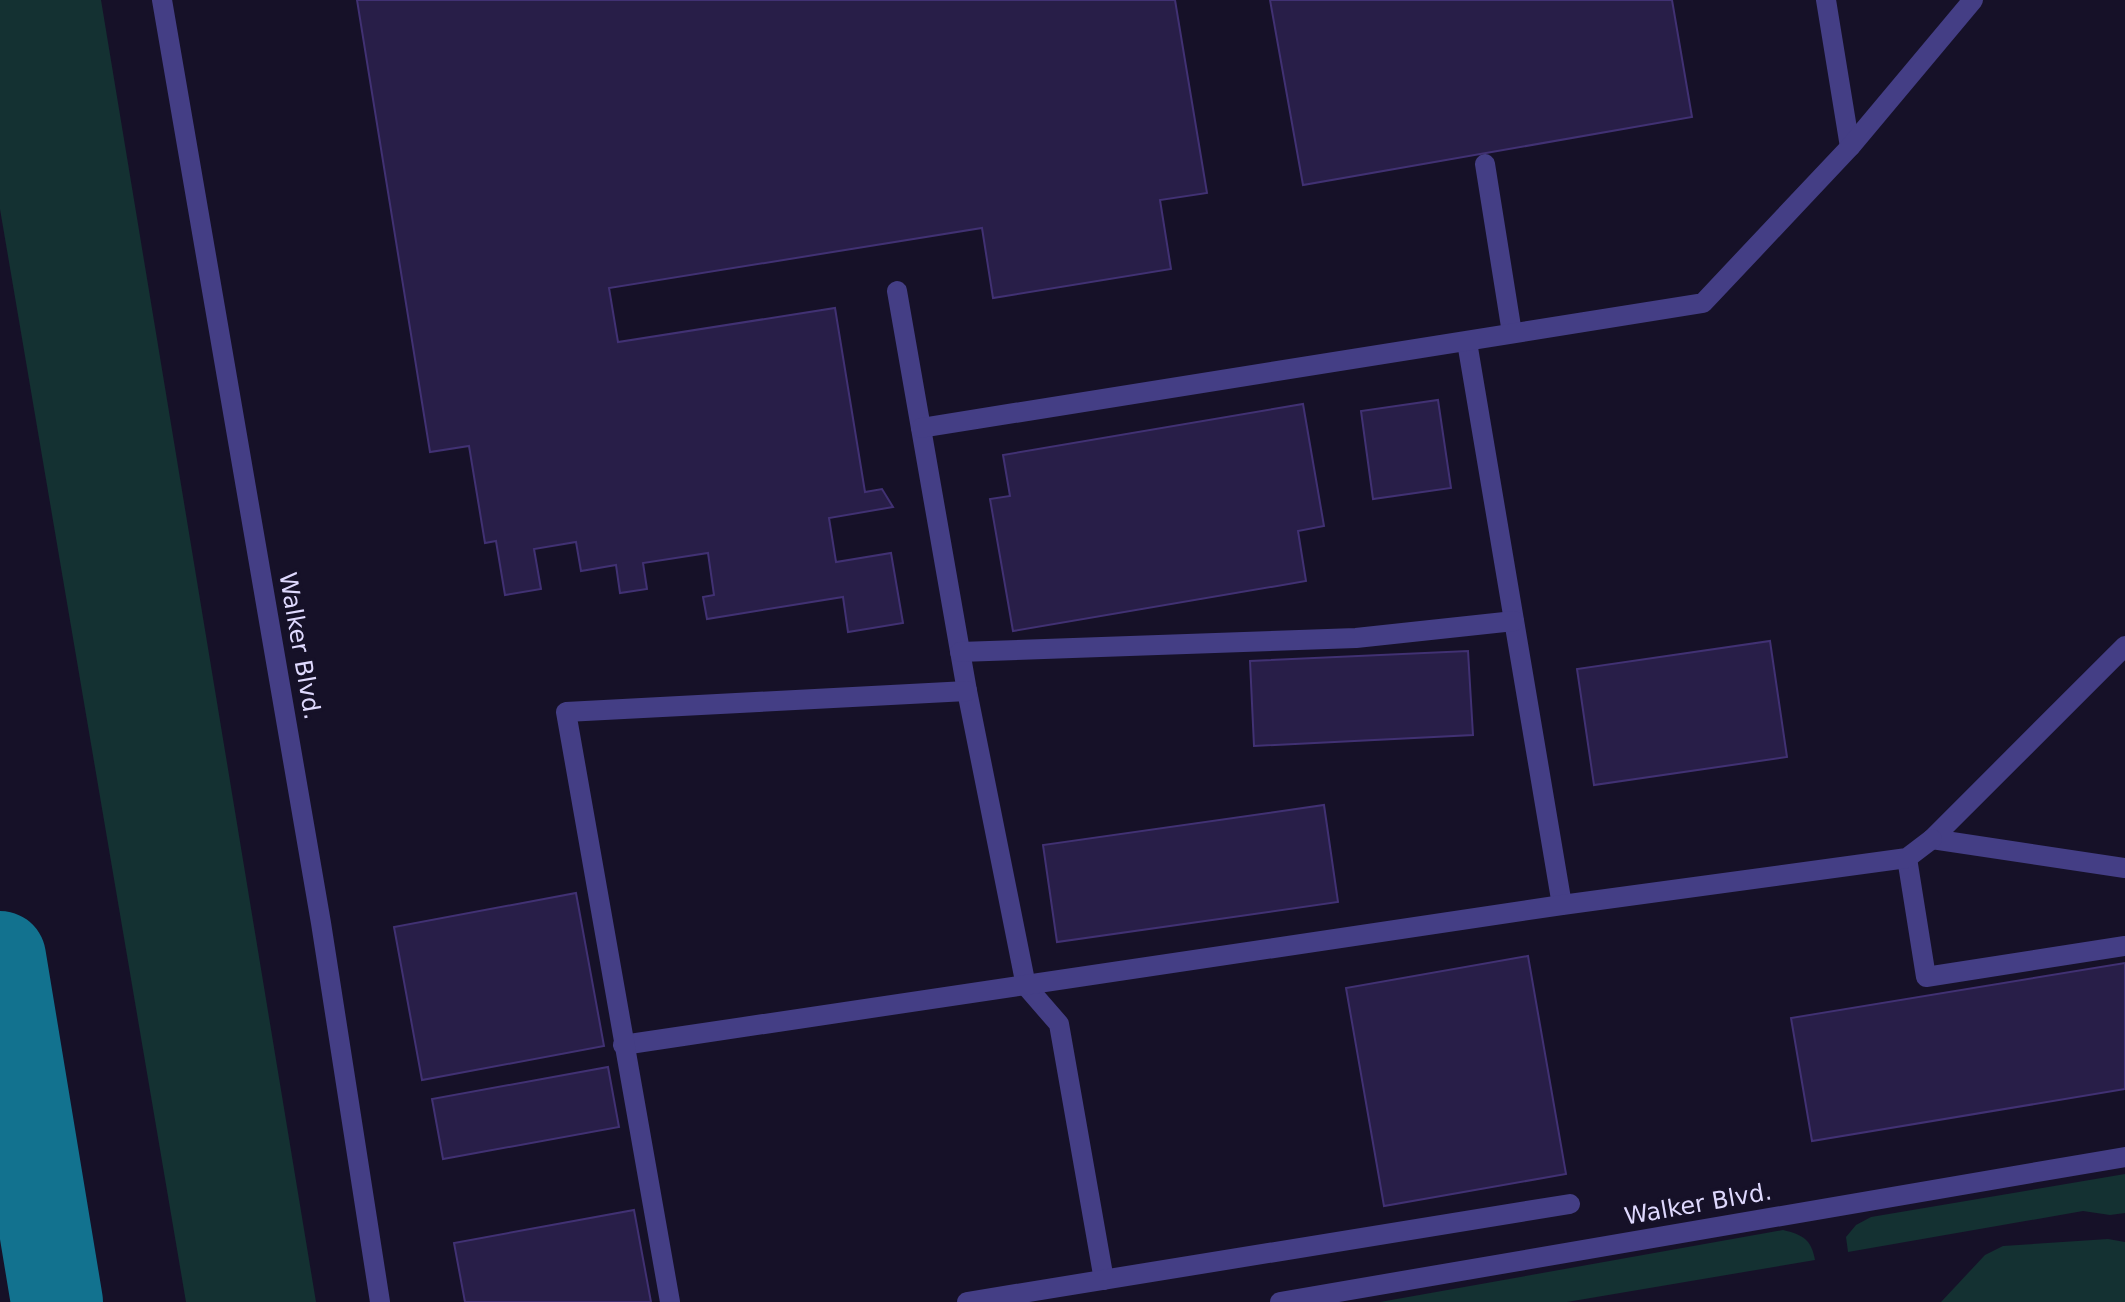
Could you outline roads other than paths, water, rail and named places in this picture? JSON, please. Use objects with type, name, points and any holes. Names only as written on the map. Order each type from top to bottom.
[{"type":"lane","name":"Walker Blvd.","points":[[162,0],[321,923],[380,1302]]},
{"type":"lane","points":[[1826,0],[1850,147]]},
{"type":"lane","points":[[921,428],[1703,303],[1850,147],[1973,0]]},
{"type":"lane","points":[[1485,164],[1512,333]]},
{"type":"lane","points":[[897,291],[967,691],[1026,986],[1059,1024],[1104,1280]]},
{"type":"lane","points":[[1467,342],[1562,905]]},
{"type":"lane","points":[[960,652],[1356,638],[1514,621]]},
{"type":"lane","points":[[623,1045],[1562,905],[1907,858],[1932,839],[2125,646]]},
{"type":"lane","points":[[670,1302],[566,712],[967,691]]},
{"type":"lane","points":[[1932,839],[2125,868]]},
{"type":"lane","points":[[1907,858],[1926,977],[2125,946]]},
{"type":"lane","name":"Walker Blvd.","points":[[1280,1302],[2125,1157]]},
{"type":"lane","points":[[967,1302],[1570,1204]]}]
